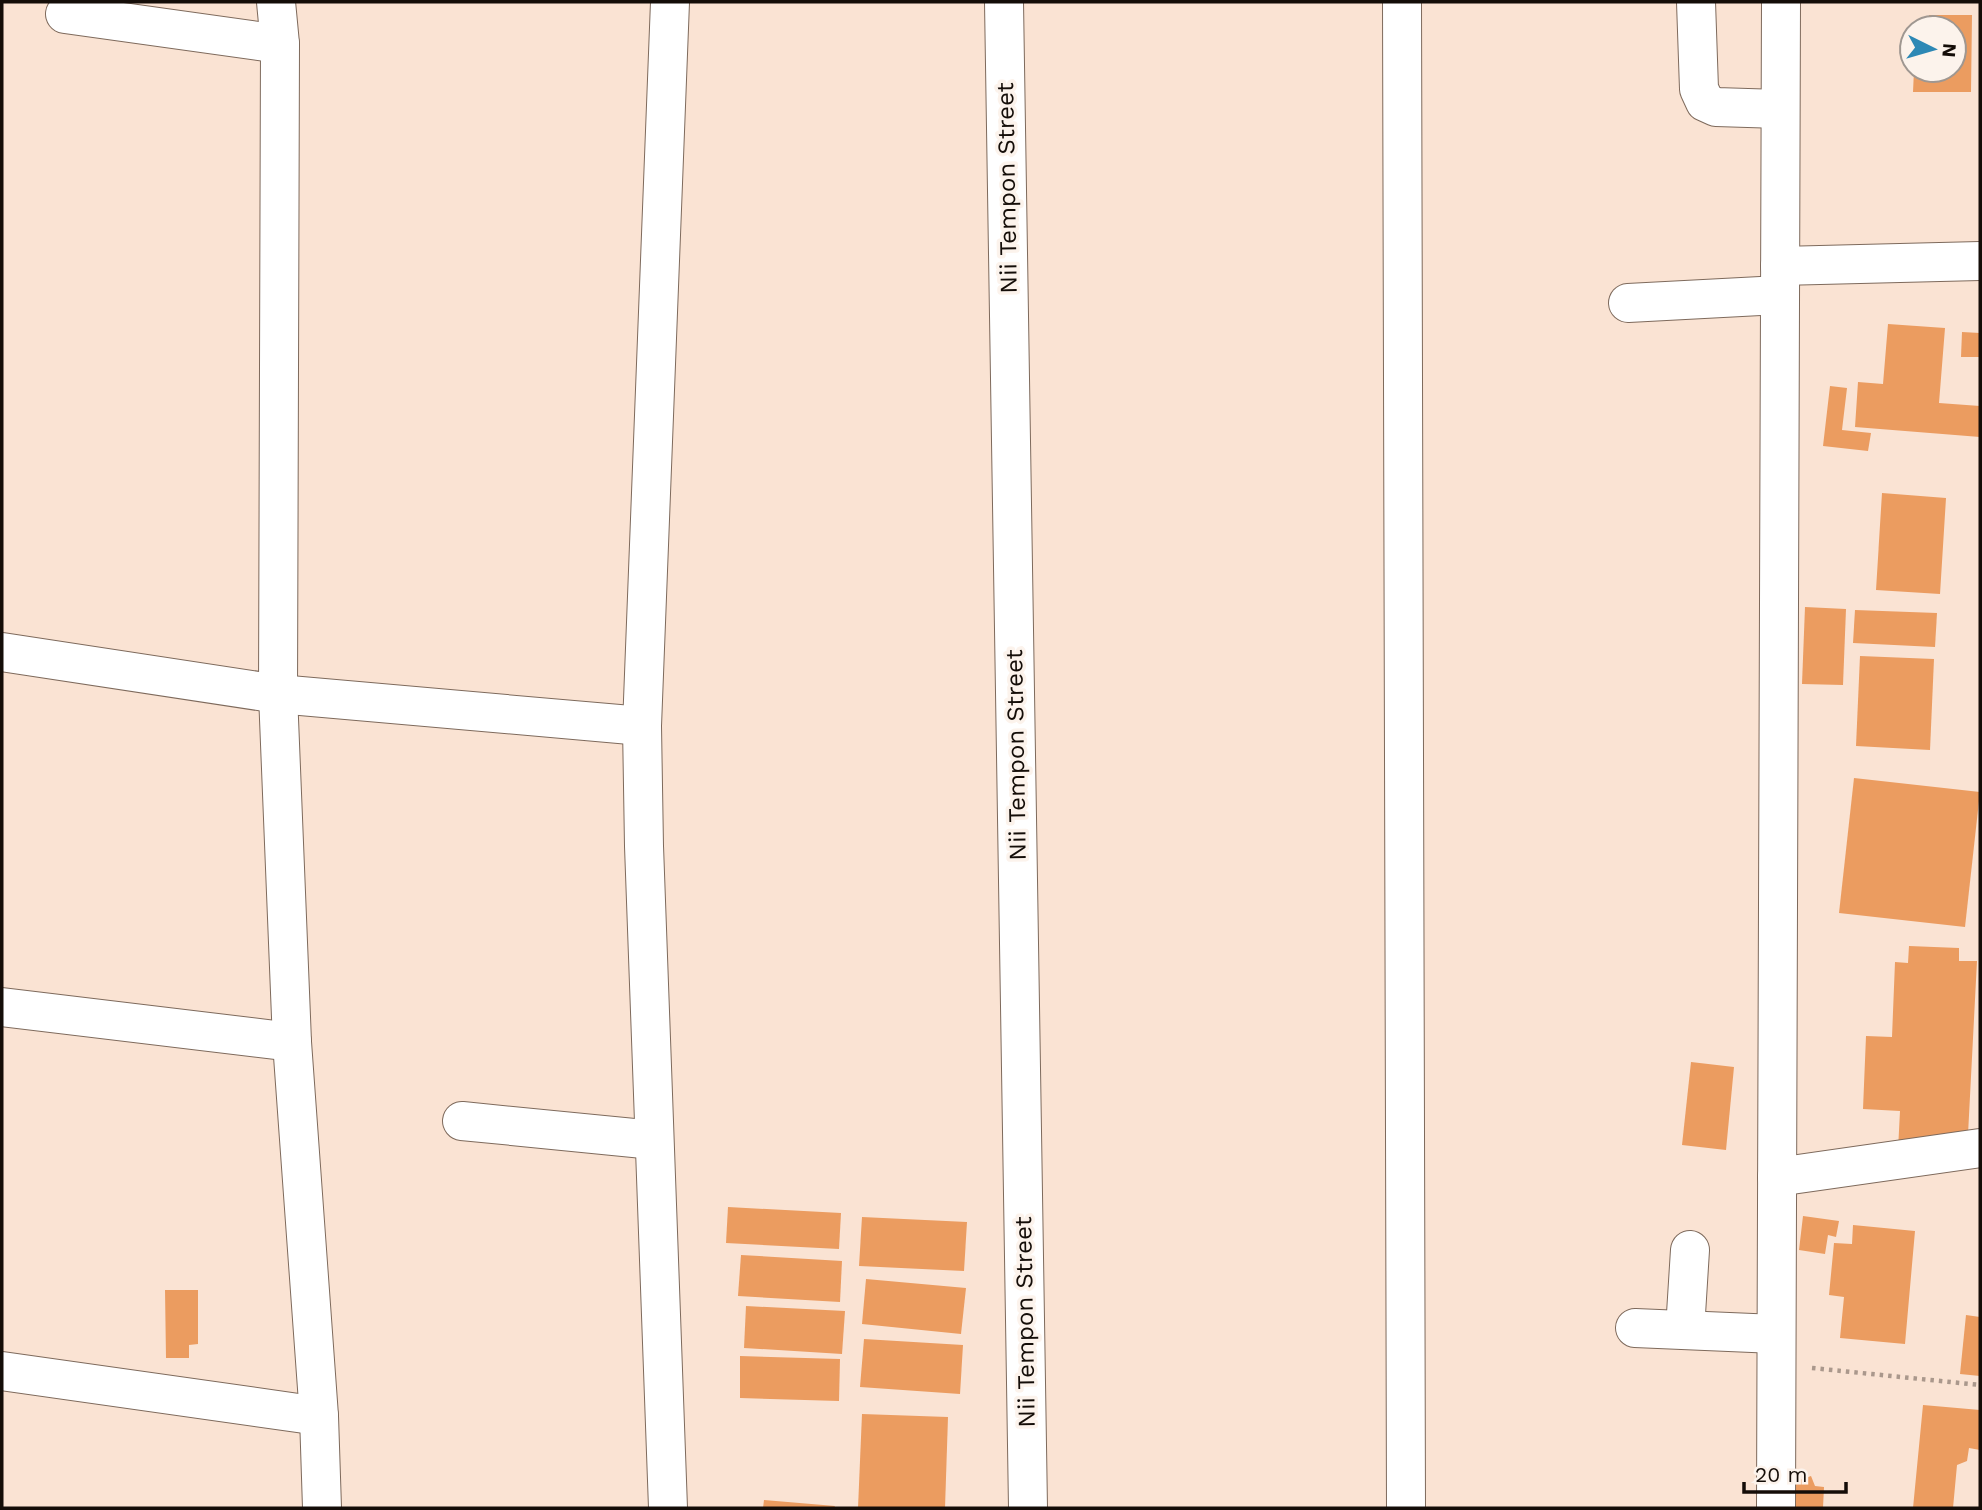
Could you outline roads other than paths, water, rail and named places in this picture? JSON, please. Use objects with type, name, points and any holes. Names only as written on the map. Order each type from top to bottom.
[{"type":"street","points":[[276,2],[279,44],[278,694],[292,1042],[319,1416],[322,1508]]},
{"type":"street","points":[[668,1508],[642,726],[670,2]]},
{"type":"street","name":"Nii Tempon Street","points":[[1004,2],[1028,1508]]},
{"type":"street","points":[[1402,2],[1406,1508]]},
{"type":"street","points":[[1696,2],[1699,89],[1705,102],[1716,107],[1780,109]]},
{"type":"street","points":[[1776,1508],[1781,2]]},
{"type":"street","points":[[65,14],[279,44]]},
{"type":"street","points":[[1628,303],[1780,281],[1980,261]]},
{"type":"street","points":[[2,652],[278,694],[642,726]]},
{"type":"street","points":[[2,1007],[292,1042]]},
{"type":"street","points":[[462,1121],[654,1140]]},
{"type":"street","points":[[1777,1177],[1980,1148]]},
{"type":"street","points":[[1685,1330],[1690,1250]]},
{"type":"street","points":[[1635,1328],[1685,1330],[1776,1350]]},
{"type":"street","points":[[2,1371],[319,1416]]}]
